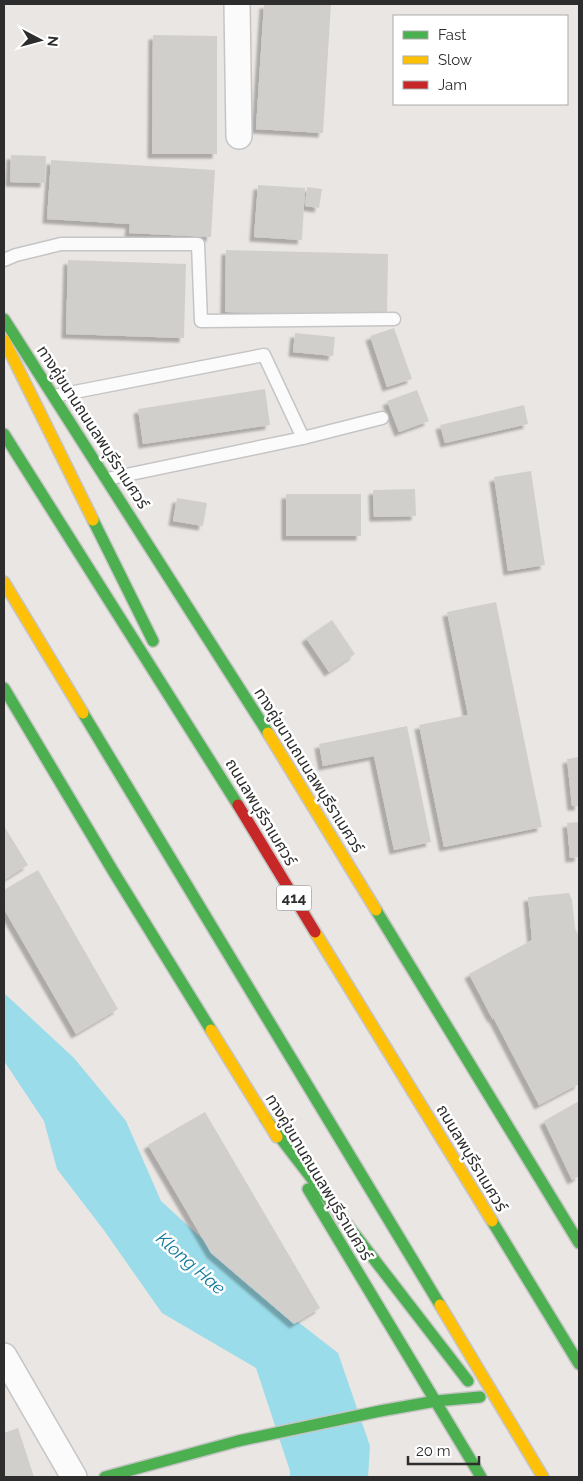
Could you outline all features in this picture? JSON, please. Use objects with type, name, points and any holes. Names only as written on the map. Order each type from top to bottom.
[{"type":"main road","name":"ทางคู่ขนานถนนลพบุรีราเมศวร์","points":[[4,319],[286,761],[579,1243]]},
{"type":"main road","points":[[4,340],[156,648]]},
{"type":"main road","name":"ถนนลพบุรีราเมศวร์","points":[[4,434],[217,771],[579,1364]]},
{"type":"main road","points":[[4,582],[543,1477]]},
{"type":"main road","points":[[169,674],[217,771]]},
{"type":"main road","name":"ทางคู่ขนานถนนลพบุรีราเมศวร์","points":[[4,688],[481,1477]]},
{"type":"main road","points":[[265,1118],[543,1477]]},
{"type":"main road","points":[[106,1477],[238,1441],[380,1410],[436,1401],[480,1397]]},
{"type":"street","points":[[237,4],[239,136]]},
{"type":"street","points":[[4,1356],[74,1477]]},
{"type":"lane","points":[[4,260],[16,255],[61,244],[198,244],[202,321],[394,319]]},
{"type":"lane","points":[[54,396],[264,355],[304,438]]},
{"type":"lane","points":[[107,479],[304,438],[382,418]]},
{"type":"water","name":"Klong Hae","points":[[4,993],[74,1058],[126,1121],[161,1201],[266,1297],[338,1353],[370,1446],[368,1477],[290,1477],[290,1471],[256,1368],[162,1313],[103,1229],[57,1169],[44,1121],[4,1061]]},
{"type":"building","points":[[264,4],[331,4],[323,133],[256,129]]},
{"type":"building","points":[[153,35],[217,36],[217,154],[152,154]]},
{"type":"building","points":[[11,155],[46,156],[45,183],[10,182]]},
{"type":"building","points":[[51,160],[215,170],[211,237],[129,233],[130,224],[47,219]]},
{"type":"building","points":[[258,185],[305,188],[302,240],[254,237]]},
{"type":"building","points":[[307,187],[322,189],[319,208],[305,206]]},
{"type":"building","points":[[226,250],[388,254],[387,315],[225,312]]},
{"type":"building","points":[[68,260],[186,264],[184,338],[66,334]]},
{"type":"building","points":[[394,328],[412,379],[387,387],[370,336]]},
{"type":"building","points":[[295,333],[335,337],[333,356],[293,352]]},
{"type":"building","points":[[265,389],[270,425],[143,444],[138,409]]},
{"type":"building","points":[[417,390],[429,421],[399,432],[387,401]]},
{"type":"building","points":[[524,405],[528,424],[445,443],[440,425]]},
{"type":"building","points":[[531,471],[545,565],[508,571],[494,477]]},
{"type":"building","points":[[415,489],[416,516],[374,517],[373,490]]},
{"type":"building","points":[[286,494],[361,494],[361,536],[286,536]]},
{"type":"building","points":[[177,498],[207,503],[203,526],[173,521]]},
{"type":"building","points":[[496,602],[542,827],[444,847],[419,725],[468,715],[447,612]]},
{"type":"building","points":[[332,620],[355,654],[329,672],[306,638]]},
{"type":"building","points":[[407,726],[431,842],[394,850],[374,756],[323,766],[319,744]]},
{"type":"building","points":[[579,757],[579,806],[572,806],[567,759]]},
{"type":"building","points":[[579,822],[579,857],[570,858],[567,823]]},
{"type":"building","points":[[4,826],[28,865],[4,880]]},
{"type":"building","points":[[38,870],[118,1009],[76,1034],[4,909],[4,890]]},
{"type":"building","points":[[569,893],[572,900],[575,928],[579,936],[579,1084],[539,1105],[469,974],[532,940],[528,897]]},
{"type":"building","points":[[579,1101],[579,1176],[572,1180],[544,1121]]},
{"type":"building","points":[[205,1112],[320,1308],[294,1324],[211,1253],[148,1145]]},
{"type":"building","points":[[18,1428],[34,1477],[4,1477],[4,1433]]},
{"type":"traffic: fast","points":[[4,319],[268,733]]},
{"type":"traffic: fast","points":[[4,434],[238,805]]},
{"type":"traffic: fast","points":[[93,520],[153,641]]},
{"type":"traffic: fast","points":[[4,688],[113,871],[211,1030]]},
{"type":"traffic: fast","points":[[83,713],[440,1305]]},
{"type":"traffic: fast","points":[[376,910],[579,1243]]},
{"type":"traffic: fast","points":[[265,1118],[468,1381]]},
{"type":"traffic: fast","points":[[308,1189],[481,1477]]},
{"type":"traffic: fast","points":[[492,1221],[579,1364]]},
{"type":"traffic: fast","points":[[436,1401],[480,1397]]},
{"type":"traffic: fast","points":[[105,1477],[238,1441],[436,1401]]},
{"type":"traffic: slow","points":[[4,340],[93,520]]},
{"type":"traffic: slow","points":[[4,582],[83,713]]},
{"type":"traffic: slow","points":[[268,733],[376,910]]},
{"type":"traffic: slow","points":[[315,932],[492,1221]]},
{"type":"traffic: slow","points":[[211,1030],[277,1137]]},
{"type":"traffic: slow","points":[[440,1305],[543,1477]]},
{"type":"traffic: jam","points":[[238,805],[315,932]]}]
